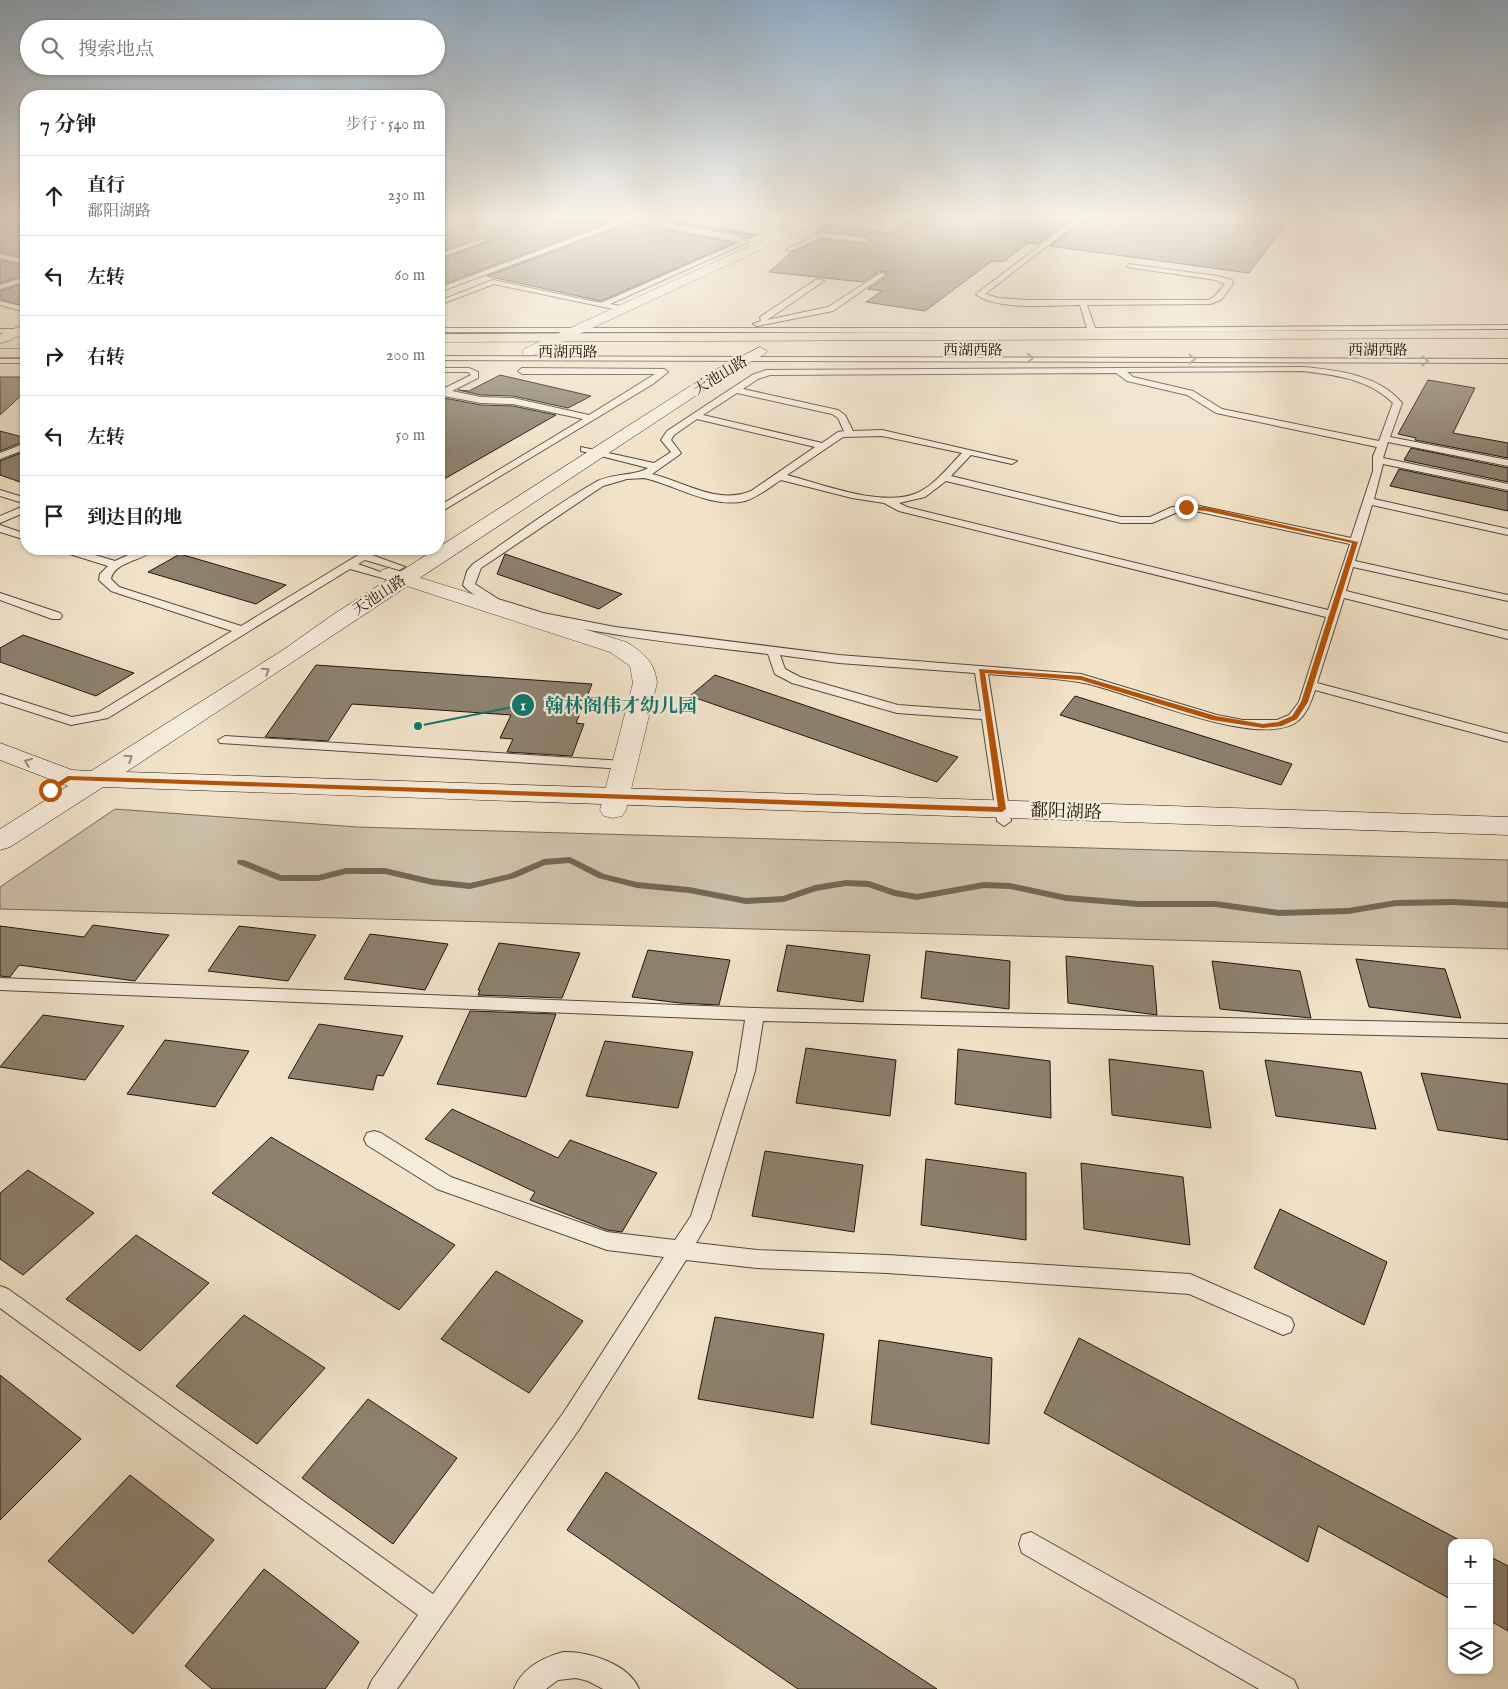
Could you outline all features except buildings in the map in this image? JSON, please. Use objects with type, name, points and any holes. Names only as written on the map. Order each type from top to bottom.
[{"type":"main road","name":"西湖西路","points":[[445,352],[719,354],[751,344],[1093,333],[1508,334]]},
{"type":"main road","name":"西湖西路","points":[[445,338],[559,338],[751,344],[1508,350]]},
{"type":"main road","points":[[0,353],[20,353]]},
{"type":"street","points":[[529,352],[654,295]]},
{"type":"street","name":"天池山路","points":[[445,542],[595,448],[751,344]]},
{"type":"street","name":"天池山路","points":[[445,538],[595,448],[708,370],[719,354]]},
{"type":"street","name":"天池山路","points":[[394,574],[420,555]]},
{"type":"street","name":"天池山路","points":[[0,841],[73,785],[424,555]]},
{"type":"street","points":[[394,574],[618,647],[642,662],[645,672],[645,683],[614,803]]},
{"type":"street","name":"鄱阳湖路","points":[[0,751],[73,785]]},
{"type":"street","name":"鄱阳湖路","points":[[0,769],[73,785],[1003,815],[1508,826]]},
{"type":"street","name":"天池山路","points":[[0,822],[73,785]]},
{"type":"street","name":"鄱阳湖路","points":[[1003,815],[1508,841]]},
{"type":"lane","points":[[445,300],[459,295]]},
{"type":"lane","points":[[554,295],[623,309]]},
{"type":"lane","points":[[602,305],[625,295]]},
{"type":"lane","points":[[751,344],[757,324],[800,295]]},
{"type":"lane","points":[[757,324],[830,309],[851,295]]},
{"type":"lane","points":[[981,295],[984,298],[1004,301],[1083,303],[1210,302],[1220,295]]},
{"type":"lane","points":[[0,303],[18,308]]},
{"type":"lane","points":[[1083,303],[1093,333],[1508,327]]},
{"type":"lane","points":[[445,330],[577,330],[751,344],[1508,361]]},
{"type":"lane","points":[[445,358],[719,354]]},
{"type":"lane","points":[[0,361],[20,361]]},
{"type":"lane","points":[[644,475],[676,453],[667,445],[667,436],[762,374],[780,371],[1303,369],[1346,376],[1392,395],[1398,403],[1378,460],[1378,471],[1305,702],[1294,718],[1279,724],[1263,726],[1215,718],[1081,678],[839,659],[615,631],[541,616],[494,601],[469,585],[472,571],[478,566],[599,484],[612,479],[644,475],[732,499],[749,496],[822,446],[841,434],[849,432],[882,433],[1012,461]]},
{"type":"lane","points":[[445,370],[469,370],[474,372],[475,376],[445,392]]},
{"type":"lane","points":[[445,504],[592,418],[664,372],[522,370]]},
{"type":"lane","points":[[1118,370],[1130,379],[1190,393],[1219,411],[1508,463]]},
{"type":"lane","points":[[736,390],[835,412],[842,417],[849,432]]},
{"type":"lane","points":[[445,394],[481,400],[513,401],[592,418]]},
{"type":"lane","points":[[696,416],[822,446]]},
{"type":"lane","points":[[0,456],[20,448]]},
{"type":"lane","points":[[595,448],[661,464]]},
{"type":"lane","points":[[888,501],[916,497],[970,452]]},
{"type":"lane","points":[[1378,460],[1508,487]]},
{"type":"lane","points":[[779,476],[888,501],[903,509],[1332,615]]},
{"type":"lane","points":[[942,477],[1121,520],[1152,520],[1176,509],[1195,508],[1355,542]]},
{"type":"lane","points":[[0,493],[20,499]]},
{"type":"lane","points":[[1368,501],[1508,532]]},
{"type":"lane","points":[[0,520],[20,511]]},
{"type":"lane","points":[[0,528],[20,535]]},
{"type":"lane","points":[[82,555],[116,566]]},
{"type":"lane","points":[[137,555],[116,566],[106,574],[105,580],[115,589],[242,630]]},
{"type":"lane","points":[[0,698],[71,721],[103,715],[363,556],[394,574]]},
{"type":"lane","points":[[1348,563],[1508,598]]},
{"type":"lane","points":[[348,565],[394,574]]},
{"type":"lane","points":[[1339,593],[1508,635]]},
{"type":"lane","points":[[0,596],[56,616]]},
{"type":"lane","points":[[772,651],[779,671],[796,680],[897,710],[988,716]]},
{"type":"lane","points":[[981,670],[1003,815]]},
{"type":"lane","points":[[1310,686],[1508,738]]},
{"type":"lane","points":[[225,740],[624,765]]},
{"type":"lane","points":[[0,984],[755,1014],[1508,1031]]},
{"type":"lane","points":[[381,1689],[572,1420],[700,1219],[746,1071],[755,1014]]},
{"type":"lane","points":[[374,1139],[444,1183],[607,1241],[757,1259],[887,1264],[1190,1284],[1283,1326]]},
{"type":"lane","points":[[0,1296],[436,1612]]},
{"type":"lane","points":[[1031,1544],[1285,1689]]},
{"type":"lane","points":[[527,1689],[554,1667],[578,1665],[603,1672],[626,1689]]},
{"type":"shaded area","points":[[115,809],[357,827],[1508,860],[1508,949],[0,909],[0,887]]},
{"type":"waterway","points":[[241,862],[280,878],[318,878],[346,871],[385,871],[432,882],[470,886],[512,876],[544,862],[570,860],[601,876],[637,885],[689,890],[746,901],[784,899],[815,888],[846,883],[869,884],[894,893],[917,897],[984,885],[1010,886],[1066,898],[1139,904],[1215,904],[1279,913],[1348,911],[1396,903],[1453,902],[1508,905]]},
{"type":"place","name":"翰林阁伟才幼儿园","points":[[418,726]]},
{"type":"route","points":[[50,790],[68,778],[1002,809],[981,670],[1081,678],[1215,718],[1263,726],[1279,724],[1294,718],[1305,702],[1355,542],[1206,509],[1186,507]]}]
